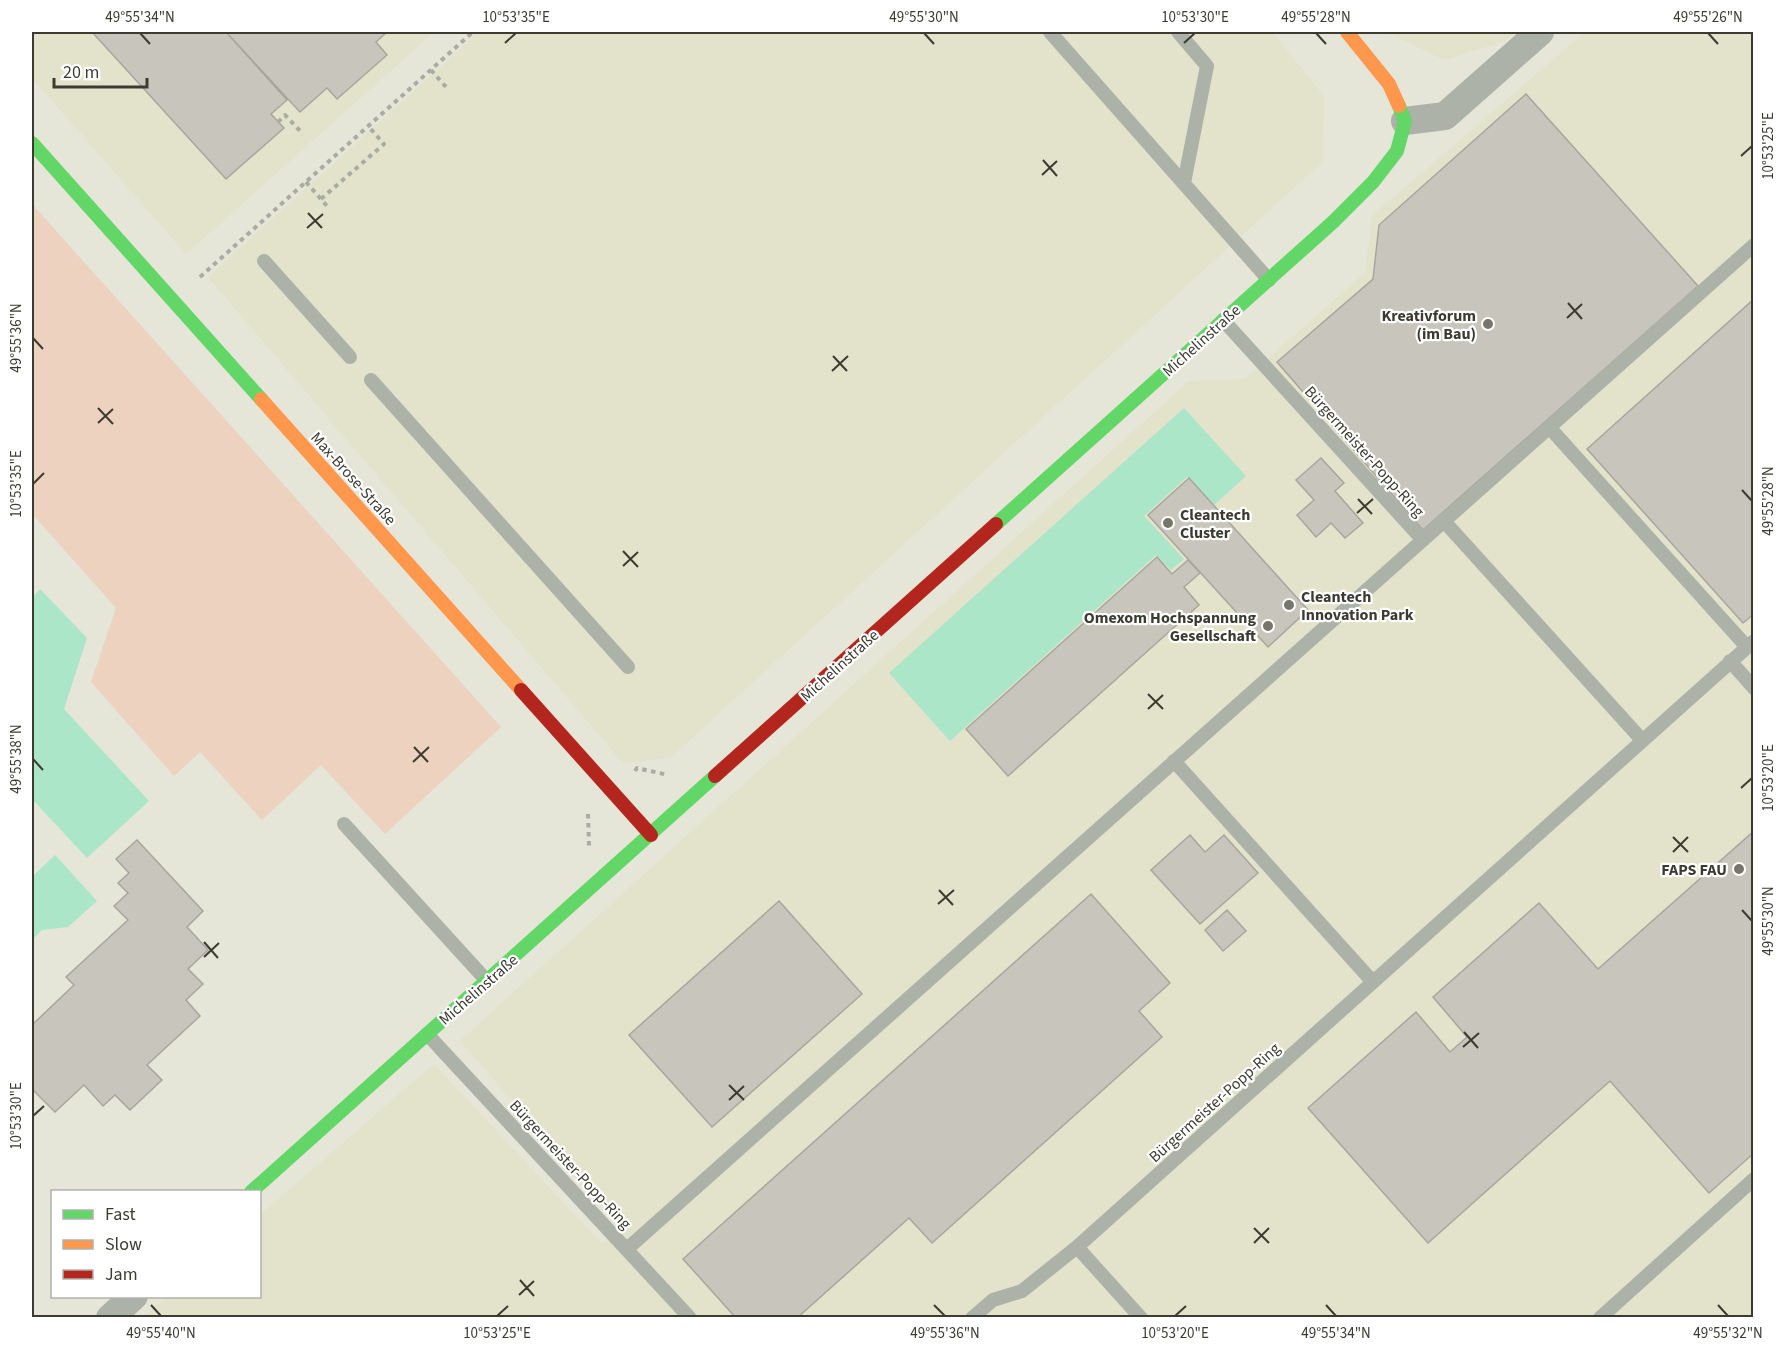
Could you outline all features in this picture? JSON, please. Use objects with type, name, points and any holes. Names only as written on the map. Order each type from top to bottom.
[{"type":"street","points":[[1347,32],[1389,84],[1405,121],[1445,116],[1540,32]]},
{"type":"street","name":"Michelinstraße","points":[[252,1190],[651,836],[1333,222],[1373,182],[1397,151],[1405,121]]},
{"type":"street","name":"Max-Brose-Straße","points":[[32,143],[651,836]]},
{"type":"street","points":[[110,1317],[132,1298]]},
{"type":"lane","points":[[1050,32],[1269,280]]},
{"type":"lane","points":[[1178,32],[1207,66],[1184,183]]},
{"type":"lane","points":[[1422,539],[1754,245]]},
{"type":"lane","points":[[264,261],[350,357]]},
{"type":"lane","name":"Bürgermeister-Popp-Ring","points":[[627,1249],[1422,539],[1223,320]]},
{"type":"lane","points":[[371,380],[628,667]]},
{"type":"lane","points":[[1549,427],[1750,644]]},
{"type":"lane","points":[[1443,520],[1642,740]]},
{"type":"lane","name":"Bürgermeister-Popp-Ring","points":[[972,1317],[993,1300],[1022,1290],[1077,1247],[1750,644]]},
{"type":"lane","points":[[1730,662],[1754,688]]},
{"type":"lane","points":[[1174,761],[1372,981]]},
{"type":"lane","points":[[344,824],[487,981]]},
{"type":"lane","name":"Bürgermeister-Popp-Ring","points":[[427,1034],[690,1317]]},
{"type":"lane","points":[[1600,1317],[1754,1179]]},
{"type":"lane","points":[[1077,1247],[1141,1317]]},
{"type":"path","points":[[200,277],[473,32]]},
{"type":"path","points":[[431,70],[447,87]]},
{"type":"path","points":[[278,122],[285,115],[303,134]]},
{"type":"path","points":[[321,199],[384,144],[368,126]]},
{"type":"path","points":[[306,182],[327,206]]},
{"type":"shaded area","points":[[32,32],[434,32],[186,254],[32,78]]},
{"type":"shaded area","points":[[479,32],[1272,32],[1324,96],[1323,161],[670,758],[623,763],[208,277]]},
{"type":"shaded area","points":[[1387,32],[1516,32],[1505,41],[1444,60]]},
{"type":"shaded area","name":"Cleantech Innovation Park","points":[[1585,32],[1753,32],[1753,1317],[142,1318],[165,1298],[261,1298],[261,1214],[434,1064],[602,1244],[622,1225],[460,1041],[1189,381],[1245,379],[1365,273],[1372,216]]},
{"type":"shaded area","points":[[32,204],[501,727],[385,834],[321,765],[262,820],[200,752],[174,776],[91,682],[116,608],[35,517],[32,520]]},
{"type":"shaded area","points":[[1184,408],[1246,476],[1214,505],[1187,477],[1144,516],[1184,559],[1171,570],[1156,555],[950,741],[889,673]]},
{"type":"shaded area","points":[[40,589],[87,638],[64,709],[149,801],[87,858],[32,799],[32,598]]},
{"type":"shaded area","points":[[55,855],[97,901],[68,927],[42,930],[32,940],[32,877]]},
{"type":"building","points":[[92,32],[226,32],[287,100],[271,114],[284,128],[226,179]]},
{"type":"building","points":[[226,32],[387,32],[376,42],[387,55],[337,99],[327,88],[300,112]]},
{"type":"building","name":"Kreativforum (im Bau)","points":[[1526,94],[1698,286],[1423,530],[1277,362],[1373,279],[1379,225]]},
{"type":"building","points":[[1754,299],[1754,614],[1743,623],[1587,449]]},
{"type":"building","points":[[1321,458],[1344,483],[1335,491],[1363,523],[1345,538],[1331,523],[1316,537],[1297,515],[1314,500],[1296,480]]},
{"type":"building","points":[[1189,478],[1308,610],[1268,647],[1148,515]]},
{"type":"building","points":[[1157,557],[1172,574],[1188,560],[1200,573],[1184,587],[1199,605],[1008,776],[966,729]]},
{"type":"building","points":[[1754,831],[1754,1153],[1709,1193],[1610,1081],[1428,1243],[1308,1108],[1416,1012],[1450,1052],[1467,1037],[1433,997],[1539,903],[1598,969]]},
{"type":"building","points":[[1190,835],[1205,852],[1224,835],[1258,873],[1200,924],[1151,870]]},
{"type":"building","points":[[137,840],[203,911],[187,927],[208,950],[188,969],[203,984],[186,1000],[200,1016],[147,1065],[162,1080],[130,1110],[115,1095],[103,1106],[84,1085],[55,1112],[32,1089],[32,1025],[74,985],[66,977],[128,920],[114,906],[128,893],[118,883],[129,873],[116,859]]},
{"type":"building","points":[[1091,894],[1170,983],[1139,1011],[1162,1037],[932,1243],[909,1218],[797,1318],[736,1318],[683,1259]]},
{"type":"building","points":[[779,901],[862,994],[712,1127],[629,1035]]},
{"type":"building","points":[[1227,910],[1246,931],[1223,951],[1205,930]]},
{"type":"traffic: fast","points":[[996,524],[1333,222],[1373,182],[1397,151],[1405,121],[1399,106]]},
{"type":"traffic: fast","points":[[32,143],[261,399]]},
{"type":"traffic: fast","points":[[253,1190],[715,776]]},
{"type":"traffic: slow","points":[[1347,32],[1389,84],[1399,106]]},
{"type":"traffic: slow","points":[[261,399],[521,690]]},
{"type":"traffic: jam","points":[[715,776],[996,524]]},
{"type":"traffic: jam","points":[[521,690],[651,835]]},
{"type":"place","name":"Kreativforum (im Bau)","points":[[1488,324]]},
{"type":"place","name":"Cleantech Cluster","points":[[1168,523]]},
{"type":"place","name":"Cleantech Innovation Park","points":[[1289,605]]},
{"type":"place","name":"Omexom Hochspannung Gesellschaft","points":[[1268,626]]},
{"type":"place","name":"FAPS FAU","points":[[1739,869]]}]
